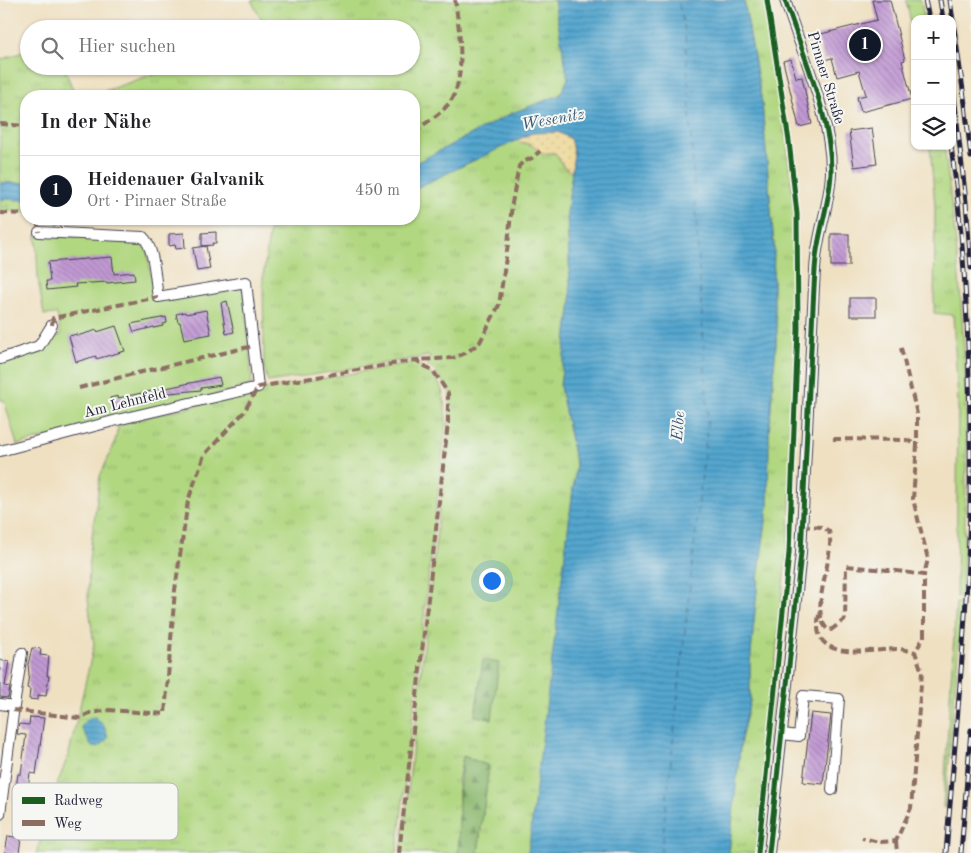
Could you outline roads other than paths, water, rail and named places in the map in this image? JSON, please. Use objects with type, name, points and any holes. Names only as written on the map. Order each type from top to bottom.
[{"type":"street","name":"Pirnaer Straße","points":[[769,853],[801,553],[817,246],[830,187],[831,171],[825,125],[820,105],[785,0]]},
{"type":"street","name":"Am Lehnfeld","points":[[0,452],[258,387],[246,282],[158,297],[151,250],[143,237],[39,232]]},
{"type":"street","points":[[0,359],[39,346],[52,325]]},
{"type":"street","points":[[0,814],[22,653]]},
{"type":"street","points":[[782,734],[799,736],[803,696],[840,699],[832,790]]},
{"type":"street","points":[[0,704],[14,706]]},
{"type":"water","points":[[554,0],[744,0],[762,103],[774,246],[773,292],[777,330],[769,434],[768,507],[758,579],[750,664],[750,701],[741,739],[729,853],[528,853],[576,465],[560,386],[571,302],[567,214],[574,153],[570,138],[558,132],[532,133],[420,186],[420,161],[512,113],[560,95],[568,79]]},
{"type":"water","points":[[0,183],[20,183],[20,200],[0,199]]},
{"type":"water","points":[[95,717],[104,726],[108,737],[102,745],[92,747],[81,727],[89,718]]},
{"type":"railway","points":[[925,0],[928,15]]},
{"type":"railway","points":[[940,0],[942,15]]},
{"type":"railway","points":[[950,0],[971,157]]},
{"type":"railway","points":[[955,105],[971,268]]},
{"type":"railway","points":[[946,853],[963,638],[970,509],[970,418],[965,282],[952,150]]},
{"type":"railway","points":[[961,853],[971,730]]},
{"type":"place","name":"Heidenauer Galvanik","points":[[865,45]]},
{"type":"water label","name":"Wesenitz","points":[[553,120]]},
{"type":"water label","name":"Elbe","points":[[679,426]]}]
